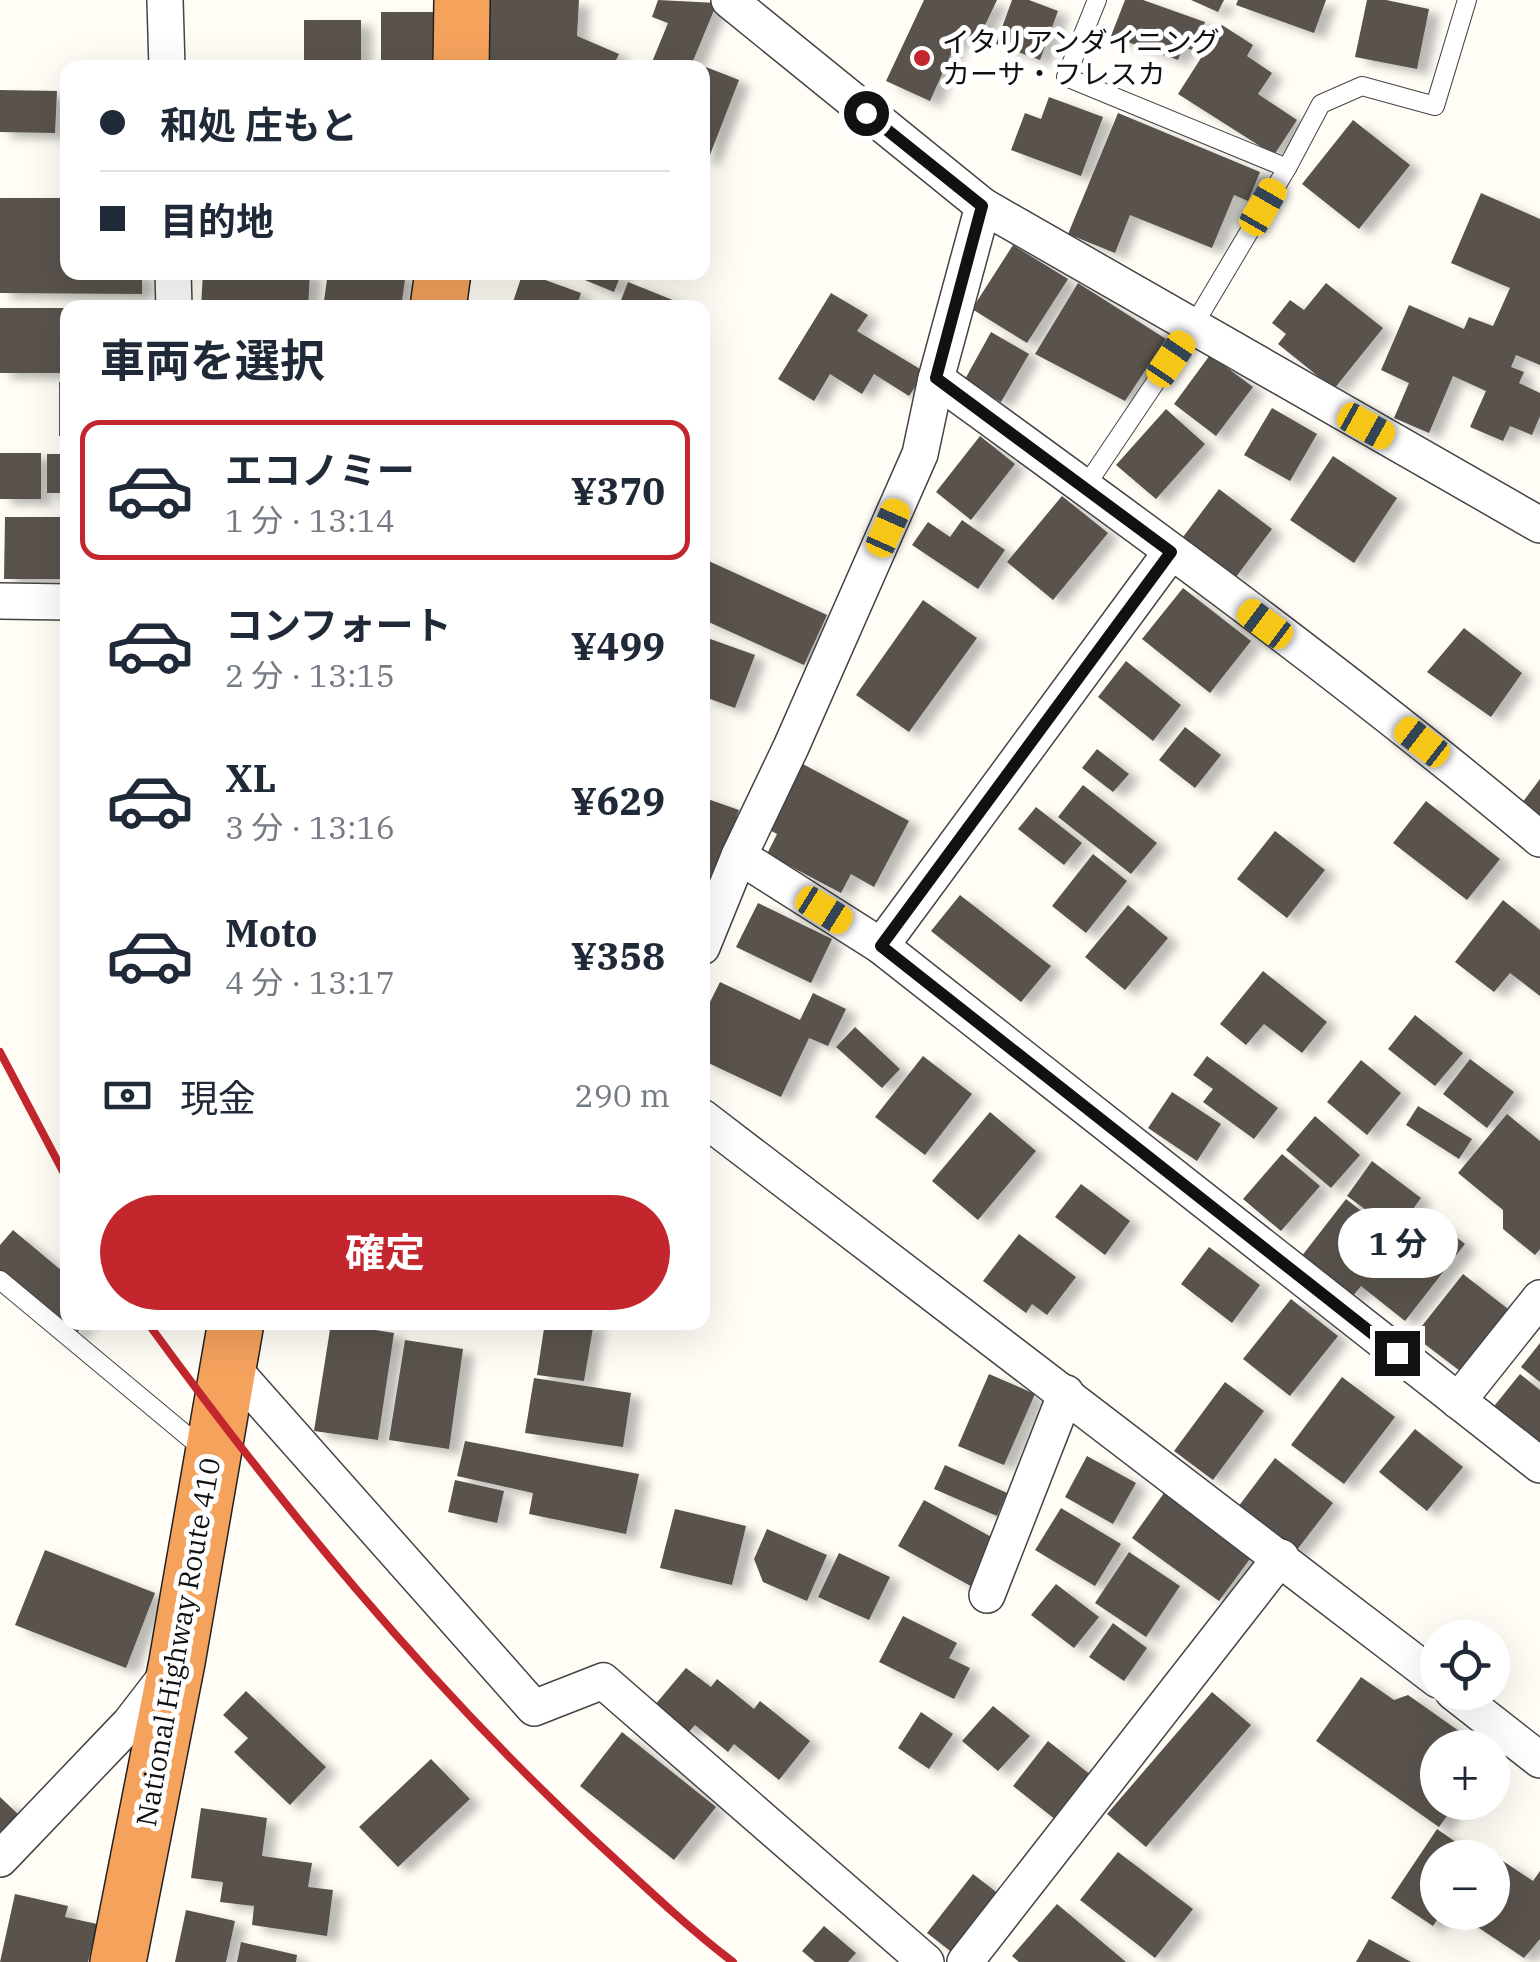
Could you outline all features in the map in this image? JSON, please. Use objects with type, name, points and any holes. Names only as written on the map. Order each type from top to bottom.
[{"type":"highway","points":[[460,60],[462,0]]},
{"type":"highway","name":"National Highway Route 410","points":[[118,1962],[177,1662],[232,1342]]},
{"type":"street","points":[[165,0],[167,60]]},
{"type":"street","points":[[729,0],[982,206],[1540,525]]},
{"type":"street","points":[[710,927],[920,454],[982,206]]},
{"type":"street","points":[[936,378],[1454,766],[1540,838]]},
{"type":"street","points":[[881,946],[1171,552]]},
{"type":"street","points":[[0,601],[60,602]]},
{"type":"street","points":[[739,856],[881,946],[1540,1466]]},
{"type":"street","points":[[710,1123],[1420,1666]]},
{"type":"street","points":[[1458,1401],[1540,1298]]},
{"type":"street","points":[[232,1342],[534,1708],[604,1681],[926,1962]]},
{"type":"street","points":[[986,1595],[1066,1393]]},
{"type":"street","points":[[965,1962],[1281,1558]]},
{"type":"street","points":[[0,1860],[130,1723],[177,1662]]},
{"type":"street","points":[[1476,1710],[1540,1760]]},
{"type":"lane","points":[[1096,0],[1066,77],[1288,168]]},
{"type":"lane","points":[[1085,486],[1192,328],[1288,168],[1321,104],[1362,86],[1435,106],[1466,0]]},
{"type":"lane","points":[[0,1280],[211,1456]]},
{"type":"building","points":[[490,0],[579,0],[577,36],[619,54],[616,60],[488,60]]},
{"type":"building","points":[[658,0],[717,3],[693,60],[653,60],[668,23],[652,17]]},
{"type":"building","points":[[924,0],[997,0],[977,42],[960,34],[930,101],[886,81]]},
{"type":"building","points":[[1012,0],[1029,0],[1058,11],[1040,60],[996,44]]},
{"type":"building","points":[[1125,0],[1143,0],[1205,22],[1195,51],[1183,47],[1178,60],[1111,36]]},
{"type":"building","points":[[1191,0],[1224,0],[1218,12]]},
{"type":"building","points":[[1238,0],[1326,0],[1314,33],[1236,5]]},
{"type":"building","points":[[1367,0],[1429,9],[1417,69],[1355,57]]},
{"type":"building","points":[[381,12],[436,12],[436,60],[381,60]]},
{"type":"building","points":[[304,20],[361,20],[361,60],[304,60]]},
{"type":"building","points":[[1222,25],[1253,45],[1247,56],[1272,73],[1258,94],[1297,120],[1274,155],[1178,94]]},
{"type":"building","points":[[710,69],[739,80],[710,155]]},
{"type":"building","points":[[0,90],[57,91],[55,133],[0,132]]},
{"type":"building","points":[[1049,97],[1103,117],[1081,176],[1011,150],[1025,113],[1041,119]]},
{"type":"building","points":[[1118,113],[1260,172],[1248,201],[1234,195],[1212,248],[1130,215],[1115,253],[1068,234]]},
{"type":"building","points":[[1353,120],[1410,165],[1359,229],[1302,184]]},
{"type":"building","points":[[1481,193],[1540,219],[1540,365],[1516,355],[1511,367],[1524,372],[1519,383],[1540,393],[1540,416],[1532,435],[1510,426],[1503,441],[1470,427],[1486,391],[1453,376],[1429,433],[1394,418],[1409,383],[1381,370],[1409,305],[1464,329],[1469,317],[1493,326],[1510,288],[1451,263]]},
{"type":"building","points":[[0,198],[60,198],[60,280],[142,280],[142,294],[0,293]]},
{"type":"building","points":[[1013,245],[1068,279],[1027,343],[972,309]]},
{"type":"building","points":[[203,280],[310,280],[308,300],[201,300]]},
{"type":"building","points":[[327,280],[405,280],[402,300],[324,300]]},
{"type":"building","points":[[520,280],[545,280],[581,293],[579,300],[514,300]]},
{"type":"building","points":[[585,280],[619,280],[614,292]]},
{"type":"building","points":[[628,282],[673,300],[621,300]]},
{"type":"building","points":[[1078,283],[1166,339],[1125,401],[1035,354]]},
{"type":"building","points":[[1326,283],[1383,328],[1334,389],[1278,344],[1286,334],[1272,323],[1290,300],[1304,310]]},
{"type":"building","points":[[831,293],[868,315],[857,331],[925,372],[909,396],[874,374],[862,394],[830,374],[814,401],[778,379]]},
{"type":"building","points":[[0,308],[60,308],[60,373],[0,373]]},
{"type":"building","points":[[991,332],[1029,354],[1001,402],[964,381]]},
{"type":"building","points":[[1210,355],[1253,387],[1216,436],[1174,404]]},
{"type":"building","points":[[1272,408],[1317,434],[1290,481],[1244,455]]},
{"type":"building","points":[[1166,409],[1205,444],[1156,499],[1116,465]]},
{"type":"building","points":[[980,436],[1015,464],[971,520],[936,492]]},
{"type":"building","points":[[0,453],[41,453],[41,499],[0,499]]},
{"type":"building","points":[[47,454],[60,454],[60,493],[47,493]]},
{"type":"building","points":[[1333,456],[1397,498],[1354,563],[1290,520]]},
{"type":"building","points":[[1219,489],[1272,529],[1236,577],[1183,537]]},
{"type":"building","points":[[1062,496],[1108,533],[1053,600],[1007,562]]},
{"type":"building","points":[[5,517],[60,517],[60,579],[4,579]]},
{"type":"building","points":[[962,520],[1005,550],[978,589],[912,545],[928,522],[950,537]]},
{"type":"building","points":[[710,562],[827,615],[804,665],[710,623]]},
{"type":"building","points":[[1183,588],[1251,641],[1210,693],[1142,639]]},
{"type":"building","points":[[923,600],[977,638],[909,732],[856,695]]},
{"type":"building","points":[[1464,628],[1522,673],[1491,717],[1427,672]]},
{"type":"building","points":[[710,639],[755,655],[735,708],[710,699]]},
{"type":"building","points":[[1126,661],[1181,705],[1153,741],[1098,697]]},
{"type":"building","points":[[1185,727],[1221,755],[1195,788],[1159,760]]},
{"type":"building","points":[[1097,749],[1129,774],[1113,792],[1082,768]]},
{"type":"building","points":[[801,763],[909,821],[874,887],[851,874],[841,893],[767,854],[777,834],[766,828]]},
{"type":"building","points":[[1540,779],[1540,817],[1522,803]]},
{"type":"building","points":[[1083,785],[1157,843],[1131,874],[1058,817]]},
{"type":"building","points":[[710,800],[739,810],[710,896]]},
{"type":"building","points":[[1426,801],[1500,859],[1467,900],[1393,843]]},
{"type":"building","points":[[1036,807],[1082,843],[1064,865],[1018,829]]},
{"type":"building","points":[[1275,831],[1325,870],[1287,918],[1237,879]]},
{"type":"building","points":[[1093,854],[1127,881],[1086,933],[1052,906]]},
{"type":"building","points":[[960,895],[1051,966],[1021,1002],[931,931]]},
{"type":"building","points":[[1503,900],[1540,930],[1540,996],[1510,973],[1494,992],[1455,962]]},
{"type":"building","points":[[758,903],[832,939],[811,983],[736,947]]},
{"type":"building","points":[[1128,905],[1168,938],[1125,990],[1085,957]]},
{"type":"building","points":[[1263,971],[1327,1022],[1302,1053],[1264,1024],[1246,1045],[1220,1024]]},
{"type":"building","points":[[720,982],[800,1020],[813,993],[846,1009],[828,1046],[809,1038],[781,1097],[710,1064],[710,1002]]},
{"type":"building","points":[[1415,1015],[1463,1053],[1435,1086],[1388,1049]]},
{"type":"building","points":[[855,1027],[900,1069],[882,1088],[836,1047]]},
{"type":"building","points":[[923,1056],[972,1094],[925,1155],[875,1117]]},
{"type":"building","points":[[1207,1056],[1278,1108],[1254,1139],[1203,1102],[1213,1089],[1193,1075]]},
{"type":"building","points":[[1470,1059],[1514,1092],[1487,1128],[1443,1094]]},
{"type":"building","points":[[1361,1060],[1401,1093],[1367,1135],[1327,1102]]},
{"type":"building","points":[[1172,1092],[1221,1124],[1197,1161],[1148,1128]]},
{"type":"building","points":[[1418,1106],[1472,1139],[1459,1159],[1406,1125]]},
{"type":"building","points":[[990,1112],[1036,1151],[978,1220],[932,1181]]},
{"type":"building","points":[[1507,1114],[1540,1141],[1540,1249],[1535,1255],[1503,1229],[1503,1210],[1458,1173]]},
{"type":"building","points":[[1315,1116],[1360,1155],[1331,1188],[1286,1150]]},
{"type":"building","points":[[1282,1154],[1320,1186],[1281,1231],[1243,1199]]},
{"type":"building","points":[[1372,1161],[1421,1198],[1396,1232],[1347,1196]]},
{"type":"building","points":[[1081,1184],[1130,1221],[1105,1255],[1055,1217]]},
{"type":"building","points":[[1346,1199],[1388,1232],[1362,1264],[1373,1273],[1422,1210],[1465,1244],[1405,1321],[1361,1286],[1352,1297],[1301,1257]]},
{"type":"building","points":[[13,1230],[60,1269],[60,1323],[0,1273],[0,1245]]},
{"type":"building","points":[[1019,1234],[1076,1277],[1047,1315],[1032,1304],[1026,1313],[983,1281]]},
{"type":"building","points":[[1209,1247],[1260,1285],[1232,1323],[1181,1284]]},
{"type":"building","points":[[1463,1274],[1512,1312],[1464,1374],[1414,1336]]},
{"type":"building","points":[[1291,1299],[1338,1336],[1290,1396],[1243,1359]]},
{"type":"building","points":[[330,1330],[394,1333],[378,1440],[314,1431]]},
{"type":"building","points":[[544,1330],[593,1330],[584,1381],[537,1375]]},
{"type":"building","points":[[405,1340],[463,1349],[449,1449],[389,1440]]},
{"type":"building","points":[[1540,1343],[1540,1382],[1521,1367]]},
{"type":"building","points":[[989,1374],[1035,1394],[1004,1465],[958,1446]]},
{"type":"building","points":[[1520,1374],[1540,1390],[1540,1448],[1491,1410]]},
{"type":"building","points":[[1342,1377],[1395,1417],[1344,1484],[1291,1445]]},
{"type":"building","points":[[534,1378],[631,1393],[623,1447],[525,1433]]},
{"type":"building","points":[[1225,1382],[1264,1411],[1213,1480],[1174,1451]]},
{"type":"building","points":[[1415,1429],[1463,1467],[1427,1511],[1379,1472]]},
{"type":"building","points":[[465,1441],[639,1474],[626,1534],[529,1514],[533,1493],[457,1476]]},
{"type":"building","points":[[1087,1456],[1136,1483],[1113,1524],[1065,1497]]},
{"type":"building","points":[[1275,1458],[1333,1503],[1293,1555],[1235,1511]]},
{"type":"building","points":[[945,1465],[1007,1493],[997,1516],[934,1489]]},
{"type":"building","points":[[455,1480],[504,1491],[497,1523],[448,1512]]},
{"type":"building","points":[[1164,1493],[1252,1556],[1219,1601],[1132,1538]]},
{"type":"building","points":[[924,1500],[995,1539],[987,1595],[898,1546]]},
{"type":"building","points":[[1061,1508],[1121,1544],[1095,1586],[1035,1550]]},
{"type":"building","points":[[675,1509],[746,1526],[732,1585],[660,1568]]},
{"type":"building","points":[[767,1529],[827,1555],[807,1601],[763,1582],[754,1559]]},
{"type":"building","points":[[45,1550],[155,1593],[126,1668],[15,1625]]},
{"type":"building","points":[[1129,1552],[1180,1586],[1146,1637],[1095,1603]]},
{"type":"building","points":[[839,1553],[890,1577],[869,1620],[818,1597]]},
{"type":"building","points":[[1056,1584],[1099,1617],[1074,1648],[1031,1615]]},
{"type":"building","points":[[903,1616],[957,1643],[949,1658],[970,1668],[954,1699],[879,1662]]},
{"type":"building","points":[[1113,1623],[1147,1648],[1124,1681],[1089,1657]]},
{"type":"building","points":[[686,1668],[711,1687],[717,1679],[754,1709],[760,1701],[810,1741],[779,1780],[734,1744],[728,1752],[695,1725],[688,1733],[654,1706]]},
{"type":"building","points":[[1361,1677],[1394,1700],[1408,1695],[1420,1703],[1420,1710],[1429,1710],[1458,1730],[1420,1730],[1420,1814],[1316,1741]]},
{"type":"building","points":[[246,1691],[326,1767],[290,1805],[234,1752],[248,1738],[223,1715]]},
{"type":"building","points":[[1212,1692],[1251,1725],[1146,1847],[1107,1814]]},
{"type":"building","points":[[993,1706],[1030,1736],[998,1771],[962,1741]]},
{"type":"building","points":[[921,1712],[953,1734],[929,1769],[898,1748]]},
{"type":"building","points":[[622,1732],[716,1807],[674,1860],[580,1786]]},
{"type":"building","points":[[1048,1741],[1096,1779],[1061,1824],[1013,1786]]},
{"type":"building","points":[[431,1759],[470,1799],[398,1867],[359,1827]]},
{"type":"building","points":[[0,1797],[19,1815],[0,1835]]},
{"type":"building","points":[[201,1808],[267,1818],[262,1856],[312,1863],[308,1887],[333,1890],[327,1936],[252,1925],[254,1906],[220,1902],[223,1882],[191,1878]]},
{"type":"building","points":[[1437,1829],[1453,1840],[1430,1840]]},
{"type":"building","points":[[1118,1852],[1193,1909],[1155,1958],[1080,1900]]},
{"type":"building","points":[[1420,1854],[1420,1917],[1391,1898]]},
{"type":"building","points":[[1510,1866],[1533,1881],[1540,1871],[1540,1939],[1524,1958],[1482,1930],[1510,1930]]},
{"type":"building","points":[[973,1874],[1004,1898],[958,1957],[927,1933]]},
{"type":"building","points":[[15,1894],[68,1906],[65,1917],[97,1924],[88,1962],[0,1962]]},
{"type":"building","points":[[1057,1904],[1126,1962],[1019,1962],[1012,1956]]},
{"type":"building","points":[[186,1910],[235,1921],[226,1962],[175,1962]]},
{"type":"building","points":[[824,1926],[856,1953],[848,1962],[815,1962],[802,1951]]},
{"type":"building","points":[[1369,1939],[1411,1962],[1356,1962]]},
{"type":"building","points":[[241,1942],[297,1955],[296,1962],[237,1962]]},
{"type":"railway","points":[[0,1052],[60,1166]]},
{"type":"railway","points":[[153,1330],[249,1458],[412,1653],[590,1836],[733,1962]]},
{"type":"place","name":"イタリアンダイニング カーサ・フレスカ","points":[[922,58]]},
{"type":"route","points":[[866,113],[982,206],[936,378],[1171,552],[881,946],[1397,1353]]}]
